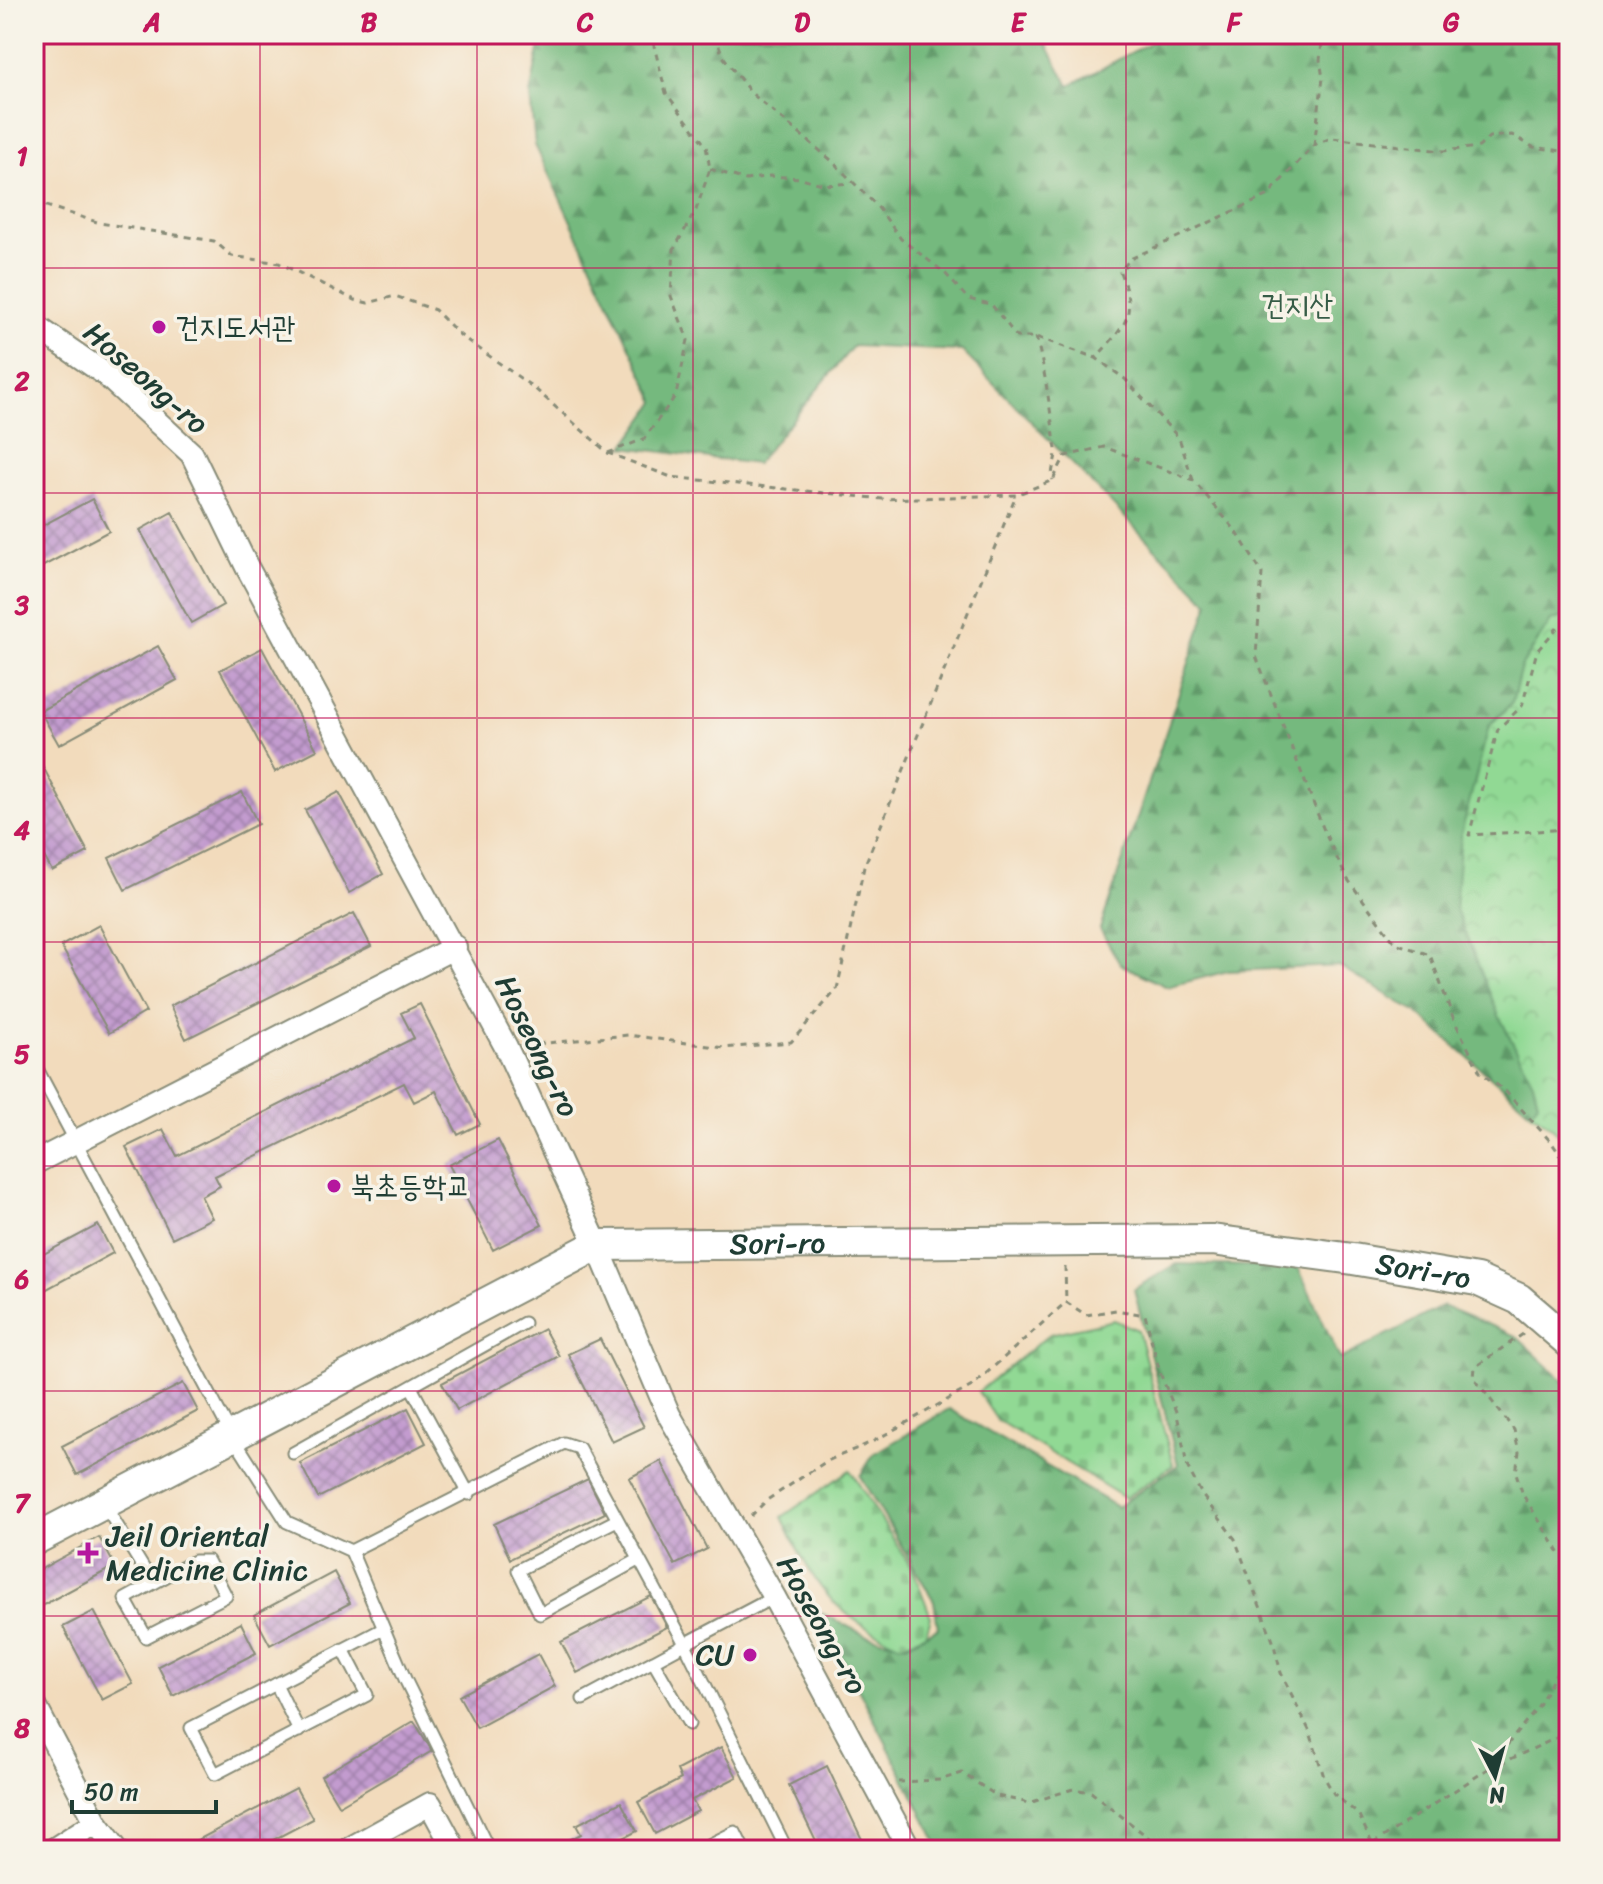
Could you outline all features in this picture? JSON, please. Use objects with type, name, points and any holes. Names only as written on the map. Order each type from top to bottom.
[{"type":"street","name":"Hoseong-ro","points":[[34,325],[105,374],[192,454],[247,567],[455,947],[506,1047],[597,1245],[669,1415],[774,1597],[910,1850]]},
{"type":"street","points":[[34,1163],[455,947]]},
{"type":"street","name":"Sori-ro","points":[[34,1540],[105,1506],[231,1434],[597,1245],[1212,1240],[1369,1261],[1477,1280],[1519,1299],[1569,1342]]},
{"type":"street","points":[[34,1704],[96,1822],[117,1850]]},
{"type":"street","points":[[347,1850],[430,1804],[455,1850]]},
{"type":"street","points":[[53,1850],[96,1822]]},
{"type":"lane","points":[[34,1063],[231,1434],[287,1522],[351,1551],[383,1629],[489,1850]]},
{"type":"lane","points":[[293,1453],[524,1323]]},
{"type":"lane","points":[[411,1387],[469,1494]]},
{"type":"lane","points":[[351,1551],[469,1494],[564,1443],[579,1448],[685,1644],[787,1850]]},
{"type":"lane","points":[[105,1506],[152,1582]]},
{"type":"lane","points":[[617,1520],[518,1570],[540,1614],[638,1560]]},
{"type":"lane","points":[[194,1561],[208,1561],[226,1596],[146,1637],[125,1599],[152,1582],[194,1561]]},
{"type":"lane","points":[[583,1699],[774,1597]]},
{"type":"lane","points":[[343,1649],[367,1695],[215,1774],[191,1728],[343,1649],[383,1629]]},
{"type":"lane","points":[[653,1661],[689,1724]]},
{"type":"lane","points":[[276,1684],[299,1731]]},
{"type":"lane","points":[[699,1850],[735,1832],[744,1850]]},
{"type":"path","points":[[608,453],[644,439],[676,395],[688,340],[671,296],[674,249],[696,210],[710,169],[706,146],[666,93],[651,34]]},
{"type":"path","points":[[716,34],[722,55],[750,92],[831,160],[877,206],[901,239],[945,273],[968,299],[991,304],[1017,337],[1036,337],[1096,358],[1125,379],[1179,438],[1193,480],[1236,531],[1262,573],[1256,656],[1325,833],[1346,877],[1395,943],[1430,955],[1454,1020],[1480,1072],[1505,1091],[1552,1143],[1569,1168]]},
{"type":"path","points":[[1314,145],[1323,78],[1320,60],[1323,34]]},
{"type":"path","points":[[1096,358],[1129,319],[1131,300],[1120,272],[1130,259],[1267,196],[1314,145],[1331,138],[1443,151],[1479,147],[1489,137],[1512,135],[1533,147],[1569,152]]},
{"type":"path","points":[[710,169],[746,180],[769,176],[802,178],[825,185],[851,183]]},
{"type":"path","points":[[34,202],[100,223],[214,241],[232,256],[279,263],[355,300],[368,303],[395,296],[435,310],[460,335],[534,388],[608,453],[671,477],[883,499],[1016,495],[1053,480],[1065,456],[1104,447],[1193,480]]},
{"type":"path","points":[[1036,337],[1051,399],[1052,436],[1057,452],[1053,480]]},
{"type":"path","points":[[506,1047],[628,1035],[724,1048],[791,1042],[837,989],[864,867],[1016,495]]},
{"type":"path","points":[[1569,623],[1558,627],[1537,651],[1522,706],[1498,729],[1469,835],[1569,829]]},
{"type":"path","points":[[736,1532],[767,1500],[827,1461],[872,1442],[972,1386],[1066,1302],[1068,1240]]},
{"type":"path","points":[[1066,1302],[1086,1315],[1125,1310],[1145,1315],[1160,1373],[1177,1414],[1187,1466],[1202,1495],[1235,1539],[1273,1641],[1281,1673],[1310,1732],[1324,1777],[1334,1794],[1359,1815],[1375,1850]]},
{"type":"path","points":[[1544,1320],[1475,1367],[1474,1378],[1514,1430],[1519,1452],[1516,1473],[1523,1495],[1569,1568]]},
{"type":"path","points":[[1488,1769],[1539,1705],[1569,1649]]},
{"type":"path","points":[[1363,1850],[1488,1769],[1569,1732]]},
{"type":"path","points":[[874,1783],[940,1780],[962,1773],[997,1796],[1029,1803],[1073,1789],[1091,1792],[1164,1850]]},
{"type":"path","points":[[1349,1850],[1373,1843]]},
{"type":"green space","name":"건지산","points":[[542,34],[1041,34],[1069,86],[1166,34],[1569,34],[1569,615],[1551,621],[1521,667],[1512,703],[1488,726],[1538,1102],[1531,1112],[1417,1013],[1339,966],[1228,971],[1167,987],[1120,964],[1100,929],[1209,603],[962,351],[853,346],[756,464],[624,447],[656,402],[535,145],[530,95]]},
{"type":"green space","points":[[1569,615],[1569,1146],[1550,1125],[1531,1112],[1538,1102],[1533,1082],[1499,1016],[1455,908],[1461,834],[1489,726],[1512,703],[1521,667],[1551,621]]},
{"type":"green space","points":[[1177,1264],[1298,1267],[1340,1359],[1443,1306],[1516,1336],[1569,1386],[1569,1850],[941,1850],[819,1612],[867,1636],[906,1645],[938,1628],[934,1601],[860,1476],[874,1454],[949,1409],[1117,1507],[1178,1465],[1134,1289]]},
{"type":"green space","points":[[1114,1320],[1138,1330],[1173,1465],[1125,1498],[997,1420],[978,1392],[1050,1334]]},
{"type":"green space","points":[[850,1470],[914,1572],[931,1617],[926,1634],[901,1645],[840,1608],[815,1579],[782,1517]]},
{"type":"building","points":[[92,499],[109,531],[34,571],[34,530]]},
{"type":"building","points":[[172,512],[223,605],[191,623],[140,530]]},
{"type":"building","points":[[158,646],[177,680],[59,745],[40,711]]},
{"type":"building","points":[[262,648],[317,750],[275,772],[220,670]]},
{"type":"building","points":[[41,763],[88,852],[52,871],[34,838],[34,767]]},
{"type":"building","points":[[242,792],[258,824],[125,890],[109,858]]},
{"type":"building","points":[[339,792],[383,874],[349,893],[305,810]]},
{"type":"building","points":[[354,913],[371,946],[186,1039],[170,1006]]},
{"type":"building","points":[[99,925],[146,1012],[109,1033],[61,946]]},
{"type":"building","points":[[420,1004],[480,1124],[458,1135],[436,1091],[414,1102],[404,1083],[215,1176],[220,1186],[201,1196],[212,1218],[172,1238],[126,1147],[163,1129],[177,1156],[414,1038],[401,1013]]},
{"type":"building","points":[[498,1140],[542,1225],[493,1250],[449,1165]]},
{"type":"building","points":[[98,1225],[113,1253],[34,1296],[34,1259]]},
{"type":"building","points":[[544,1329],[559,1356],[457,1410],[442,1383]]},
{"type":"building","points":[[600,1339],[644,1427],[612,1442],[568,1354]]},
{"type":"building","points":[[183,1383],[198,1411],[77,1475],[62,1446]]},
{"type":"building","points":[[408,1408],[426,1443],[318,1498],[300,1463]]},
{"type":"building","points":[[661,1461],[707,1549],[675,1565],[629,1478]]},
{"type":"building","points":[[588,1479],[605,1513],[510,1559],[494,1524]]},
{"type":"building","points":[[99,1537],[115,1566],[34,1610],[34,1573]]},
{"type":"building","points":[[334,1572],[350,1603],[270,1645],[254,1615]]},
{"type":"building","points":[[651,1596],[667,1627],[577,1673],[561,1642]]},
{"type":"building","points":[[94,1611],[133,1684],[102,1700],[63,1627]]},
{"type":"building","points":[[241,1623],[256,1653],[173,1696],[158,1666]]},
{"type":"building","points":[[538,1654],[555,1686],[477,1728],[459,1696]]},
{"type":"building","points":[[414,1721],[432,1751],[339,1806],[321,1776]]},
{"type":"building","points":[[721,1747],[737,1777],[692,1800],[698,1811],[655,1834],[638,1802],[681,1779],[677,1770]]},
{"type":"building","points":[[827,1766],[867,1850],[820,1850],[789,1785]]},
{"type":"building","points":[[296,1788],[313,1819],[254,1850],[200,1850],[196,1841]]},
{"type":"building","points":[[621,1802],[637,1831],[601,1850],[550,1850],[581,1834],[576,1825]]},
{"type":"place","name":"건지도서관","points":[[159,327]]},
{"type":"place","name":"북초등학교","points":[[334,1186]]},
{"type":"place","name":"Jeil Oriental Medicine Clinic","points":[[88,1553]]},
{"type":"place","name":"CU","points":[[750,1655]]}]
